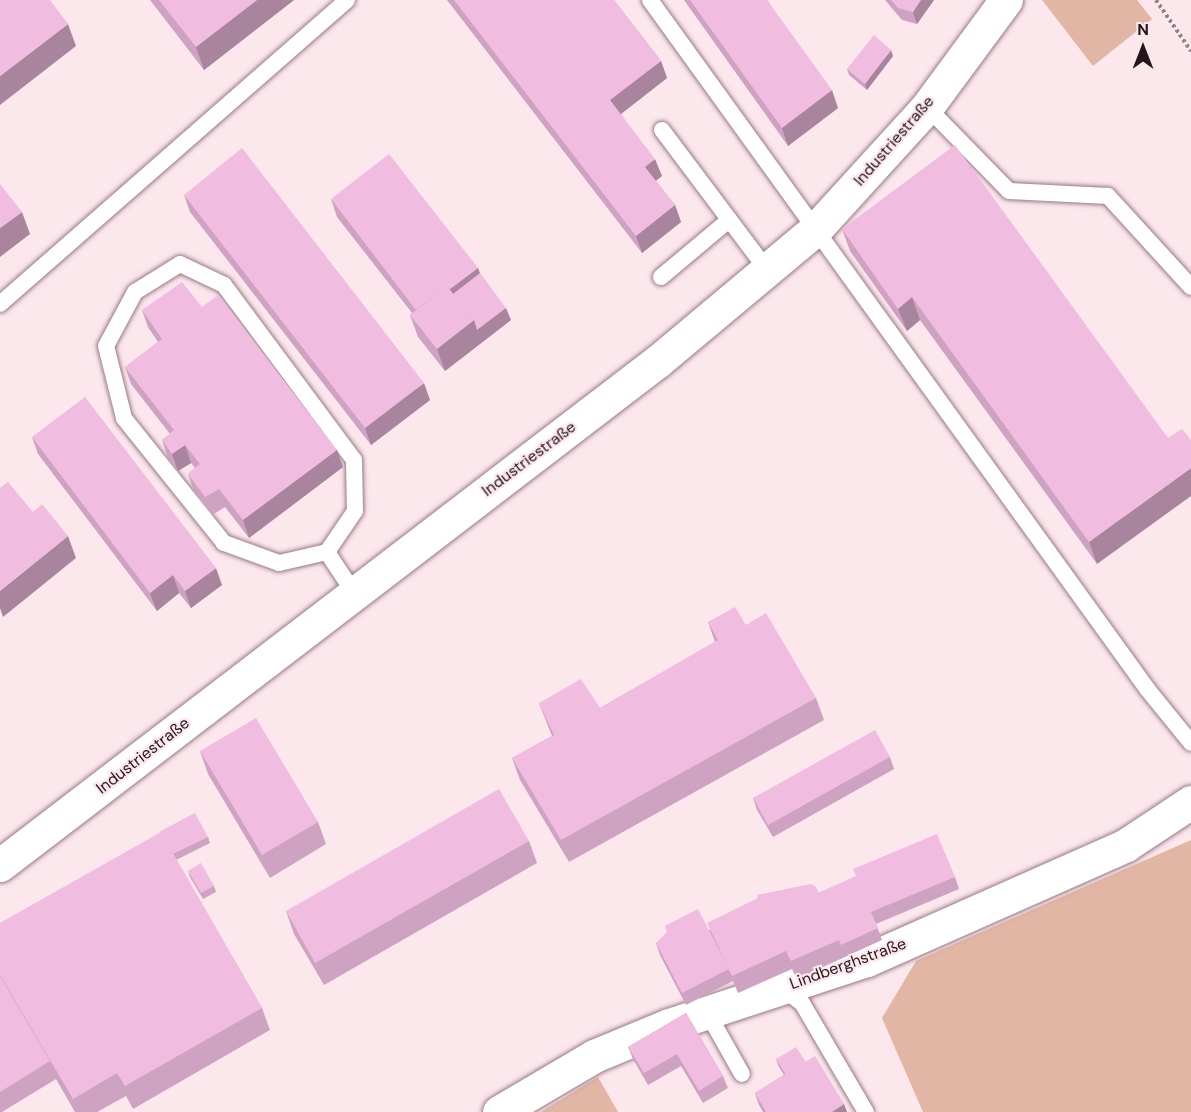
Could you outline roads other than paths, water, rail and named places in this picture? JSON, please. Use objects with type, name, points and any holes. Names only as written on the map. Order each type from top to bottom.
[{"type":"street","name":"Industriestraße","points":[[0,865],[658,361],[816,230],[927,106],[1006,0]]},
{"type":"street","name":"Lindberghstraße","points":[[499,1112],[594,1056],[707,1012],[867,960],[1126,846],[1191,801]]},
{"type":"lane","points":[[0,304],[346,0]]},
{"type":"lane","points":[[650,0],[1148,690],[1191,743]]},
{"type":"lane","points":[[927,106],[1009,191],[1108,196],[1191,287]]},
{"type":"lane","points":[[663,130],[767,270]]},
{"type":"lane","points":[[662,277],[729,220]]},
{"type":"lane","points":[[180,264],[224,285],[354,460],[355,511],[327,552],[279,563],[224,543],[124,418],[106,346],[135,292],[180,264]]},
{"type":"lane","points":[[327,552],[354,593]]},
{"type":"lane","points":[[783,988],[802,1003],[866,1112]]},
{"type":"lane","points":[[707,1012],[742,1074]]}]
